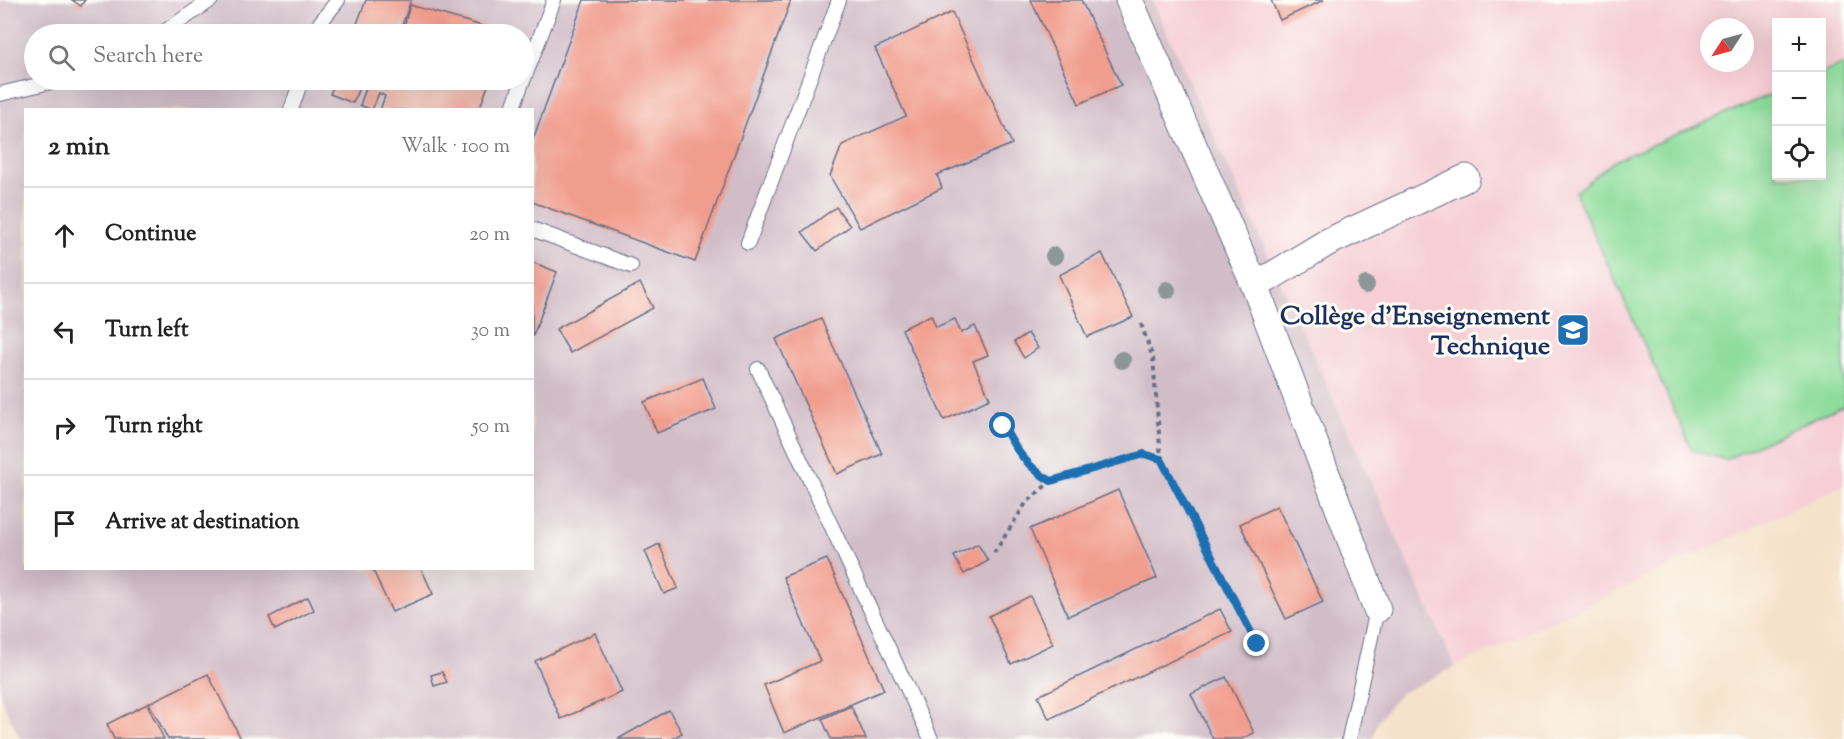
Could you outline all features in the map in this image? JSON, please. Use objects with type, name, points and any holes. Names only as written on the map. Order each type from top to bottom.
[{"type":"street","points":[[1129,0],[1255,286],[1377,609]]},
{"type":"street","points":[[1255,286],[1328,242],[1466,178]]},
{"type":"lane","points":[[176,24],[211,0]]},
{"type":"lane","points":[[320,24],[338,0]]},
{"type":"lane","points":[[748,243],[839,0]]},
{"type":"lane","points":[[534,50],[553,1]]},
{"type":"lane","points":[[0,94],[24,88]]},
{"type":"lane","points":[[292,108],[298,90]]},
{"type":"lane","points":[[513,108],[519,90]]},
{"type":"lane","points":[[534,230],[631,266]]},
{"type":"lane","points":[[758,369],[931,739]]},
{"type":"lane","points":[[1349,739],[1377,609]]},
{"type":"path","points":[[1141,324],[1153,358],[1161,459],[1257,644]]},
{"type":"path","points":[[995,410],[1014,447],[1025,462],[1031,469],[1051,481]]},
{"type":"path","points":[[994,553],[1026,503],[1051,481],[1144,454],[1161,459]]},
{"type":"shaded area","points":[[0,0],[1152,0],[1455,667],[1401,693],[1378,720],[1373,739],[20,739],[0,696]]},
{"type":"shaded area","name":"Collège d'Enseignement Technique","points":[[1152,0],[1844,0],[1844,485],[1455,667]]},
{"type":"green space","points":[[1844,64],[1844,405],[1725,460],[1692,450],[1575,192],[1614,161],[1772,94],[1772,180],[1826,180],[1826,71]]},
{"type":"building","points":[[72,0],[85,0],[81,6]]},
{"type":"building","points":[[366,0],[411,0],[403,24],[357,24]]},
{"type":"building","points":[[584,0],[791,0],[695,262],[534,203],[534,137]]},
{"type":"building","points":[[1031,0],[1081,0],[1121,85],[1079,104]]},
{"type":"building","points":[[1271,0],[1324,0],[1280,20]]},
{"type":"building","points":[[410,5],[475,24],[405,24]]},
{"type":"building","points":[[952,12],[1012,144],[937,175],[942,188],[860,228],[830,176],[842,145],[906,116],[875,48]]},
{"type":"building","points":[[332,90],[358,90],[353,103],[330,94]]},
{"type":"building","points":[[365,90],[486,90],[480,108],[381,108],[385,96],[379,93],[373,108],[360,105]]},
{"type":"building","points":[[836,207],[850,226],[817,251],[802,232]]},
{"type":"building","points":[[1102,253],[1133,317],[1087,337],[1059,275]]},
{"type":"building","points":[[534,263],[557,272],[534,333]]},
{"type":"building","points":[[640,283],[653,308],[570,353],[556,329]]},
{"type":"building","points":[[931,315],[936,327],[955,319],[961,333],[975,326],[988,355],[973,361],[990,399],[944,420],[902,329]]},
{"type":"building","points":[[821,319],[882,454],[837,474],[776,339]]},
{"type":"building","points":[[1028,333],[1038,348],[1024,358],[1014,342]]},
{"type":"building","points":[[703,378],[716,409],[657,433],[644,402]]},
{"type":"building","points":[[1118,490],[1157,578],[1068,616],[1030,529]]},
{"type":"building","points":[[1277,506],[1323,602],[1286,619],[1240,524]]},
{"type":"building","points":[[659,544],[678,588],[664,594],[645,551]]},
{"type":"building","points":[[978,544],[988,561],[964,574],[954,556]]},
{"type":"building","points":[[827,559],[884,690],[784,733],[764,685],[820,661],[783,577]]},
{"type":"building","points":[[373,570],[422,570],[433,594],[392,612]]},
{"type":"building","points":[[1030,596],[1053,644],[1011,664],[989,616]]},
{"type":"building","points":[[308,597],[314,610],[275,630],[269,617]]},
{"type":"building","points":[[1220,609],[1232,632],[1049,719],[1038,696]]},
{"type":"building","points":[[595,633],[622,692],[561,719],[535,661]]},
{"type":"building","points":[[442,672],[447,682],[434,686],[431,675]]},
{"type":"building","points":[[208,674],[241,739],[168,739],[149,703]]},
{"type":"building","points":[[1226,677],[1254,733],[1242,739],[1213,739],[1191,694]]},
{"type":"building","points":[[147,704],[164,739],[114,739],[107,724]]},
{"type":"building","points":[[851,706],[866,739],[831,739],[822,719]]},
{"type":"building","points":[[669,710],[682,733],[672,739],[618,739]]},
{"type":"place","name":"Collège d'Enseignement Technique","points":[[1573,330]]},
{"type":"route","points":[[1003,426],[1014,447],[1031,469],[1051,481],[1144,454],[1161,459],[1257,644]]}]
